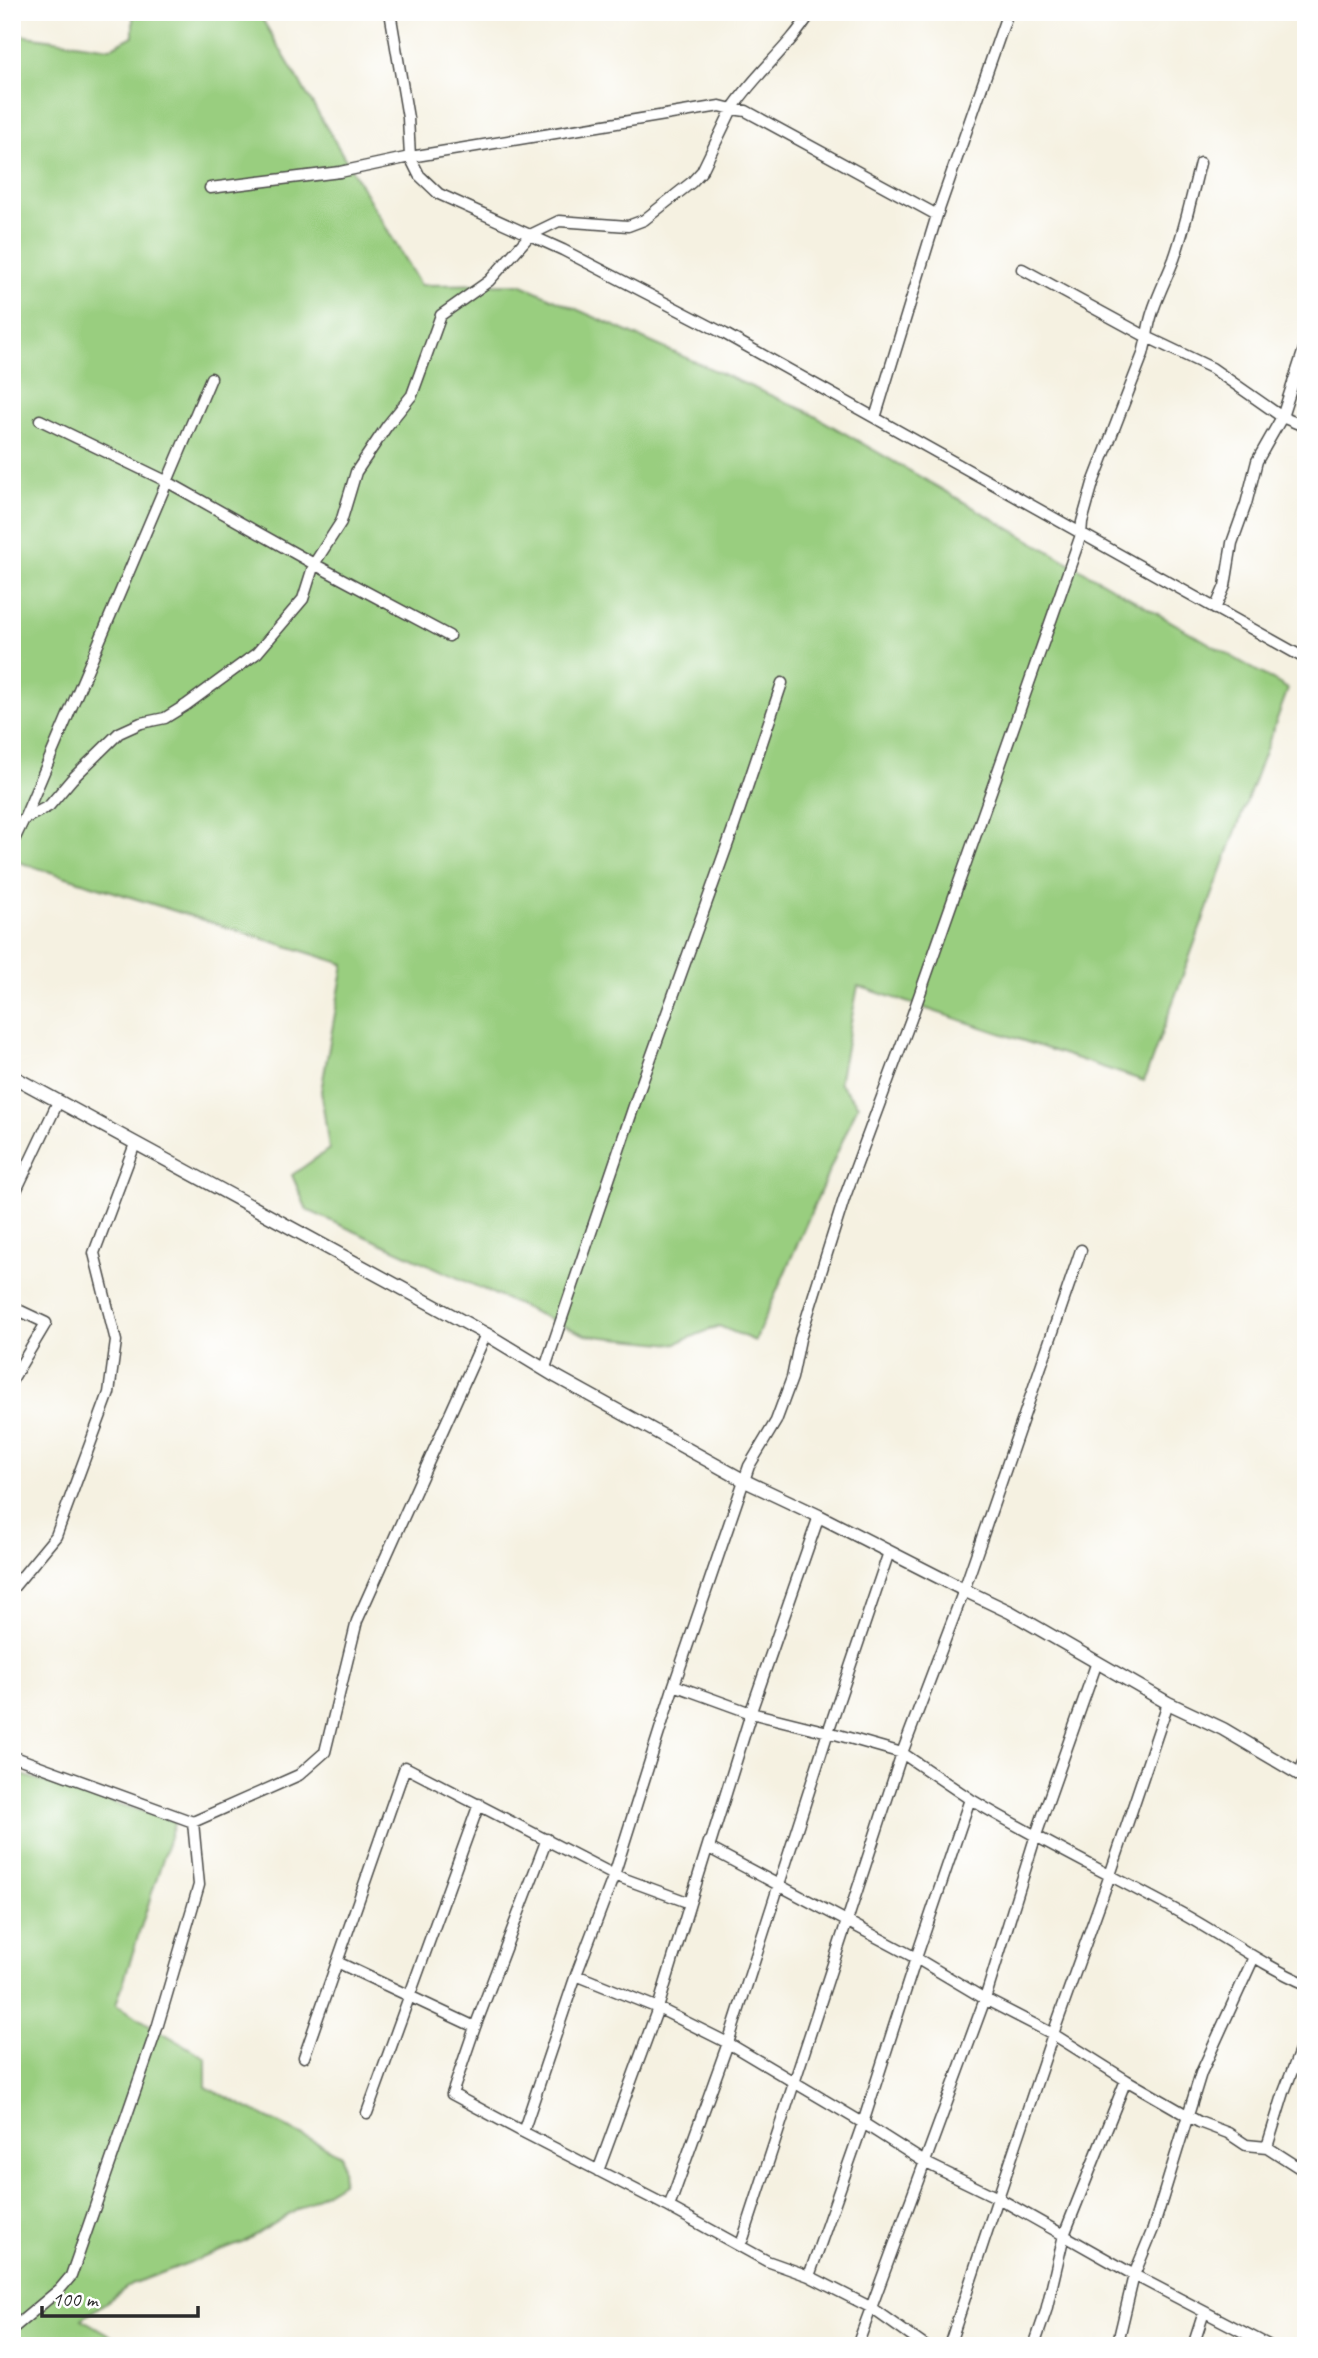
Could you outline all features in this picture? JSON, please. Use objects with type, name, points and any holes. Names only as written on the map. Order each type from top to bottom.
[{"type":"street","points":[[390,12],[408,118],[410,158],[419,175],[439,194],[530,235],[725,334],[1306,659]]},
{"type":"street","points":[[24,819],[50,806],[72,779],[119,733],[141,723],[165,718],[257,653],[303,599],[314,564],[341,522],[356,472],[412,395],[441,315],[489,281],[530,235],[559,221],[628,226],[644,220],[692,182],[702,171],[745,91],[789,44],[811,12]]},
{"type":"street","points":[[874,418],[937,215],[1008,12]]},
{"type":"street","points":[[210,188],[340,172],[720,106],[746,111],[758,117],[937,215]]},
{"type":"street","points":[[523,2132],[576,1975],[614,1875],[674,1685],[749,1466],[776,1421],[792,1378],[800,1339],[845,1199],[1081,535],[1093,484],[1143,354],[1149,320],[1182,232],[1200,163]]},
{"type":"street","points":[[1022,269],[1147,337],[1219,372],[1282,417],[1306,427]]},
{"type":"street","points":[[1215,609],[1225,586],[1232,542],[1246,504],[1257,461],[1282,417],[1306,343]]},
{"type":"street","points":[[12,844],[211,378]]},
{"type":"street","points":[[40,420],[166,481],[449,636]]},
{"type":"street","points":[[545,1368],[782,683]]},
{"type":"street","points":[[12,1076],[486,1334],[744,1481],[1010,1612],[1168,1703],[1223,1729],[1302,1776],[1306,1757]]},
{"type":"street","points":[[12,1199],[58,1102]]},
{"type":"street","points":[[12,1590],[56,1536],[109,1393],[116,1341],[94,1253],[135,1144]]},
{"type":"street","points":[[739,2245],[902,1753],[964,1590],[1081,1250]]},
{"type":"street","points":[[12,1307],[46,1323],[12,1380]]},
{"type":"street","points":[[12,1756],[193,1822],[299,1776],[325,1752],[357,1621],[486,1334]]},
{"type":"street","points":[[598,2171],[658,2008],[751,1713],[819,1516]]},
{"type":"street","points":[[670,2207],[728,2043],[888,1552]]},
{"type":"street","points":[[857,2346],[985,1999],[1035,1838],[1097,1661]]},
{"type":"street","points":[[674,1685],[751,1713],[902,1753],[970,1799],[1035,1838],[1110,1875],[1282,1974],[1306,1984]]},
{"type":"street","points":[[950,2346],[1053,2034],[1168,1703]]},
{"type":"street","points":[[751,1713],[709,1848],[1053,2034],[1188,2115],[1228,2133],[1246,2145],[1267,2147],[1306,2172]]},
{"type":"street","points":[[304,2057],[405,1767],[614,1875],[690,1903]]},
{"type":"street","points":[[808,2276],[863,2123],[970,1799]]},
{"type":"street","points":[[367,2113],[479,1804]]},
{"type":"street","points":[[12,2329],[60,2289],[71,2276],[157,2028],[199,1885],[193,1822]]},
{"type":"street","points":[[547,1839],[452,2094],[670,2207],[767,2261],[808,2276],[870,2307],[925,2346]]},
{"type":"street","points":[[1117,2346],[1134,2275],[1153,2229],[1201,2073],[1254,1956]]},
{"type":"street","points":[[337,1962],[475,2027]]},
{"type":"street","points":[[576,1975],[658,2008],[728,2043],[926,2163],[1270,2346]]},
{"type":"street","points":[[1267,2147],[1284,2091],[1306,2035]]},
{"type":"street","points":[[1034,2346],[1046,2311],[1064,2235],[1126,2080]]},
{"type":"street","points":[[1192,2346],[1204,2312]]},
{"type":"green space","points":[[133,12],[258,12],[420,285],[520,284],[806,411],[1288,689],[1144,1081],[858,986],[839,1083],[858,1105],[755,1341],[719,1326],[674,1344],[585,1335],[307,1210],[292,1175],[329,1149],[321,1091],[344,964],[12,860],[12,34],[110,48],[133,36]]},
{"type":"green space","points":[[12,1772],[175,1821],[116,2005],[206,2058],[206,2087],[341,2155],[343,2182],[242,2243],[132,2284],[82,2319],[128,2346],[12,2346]]}]
